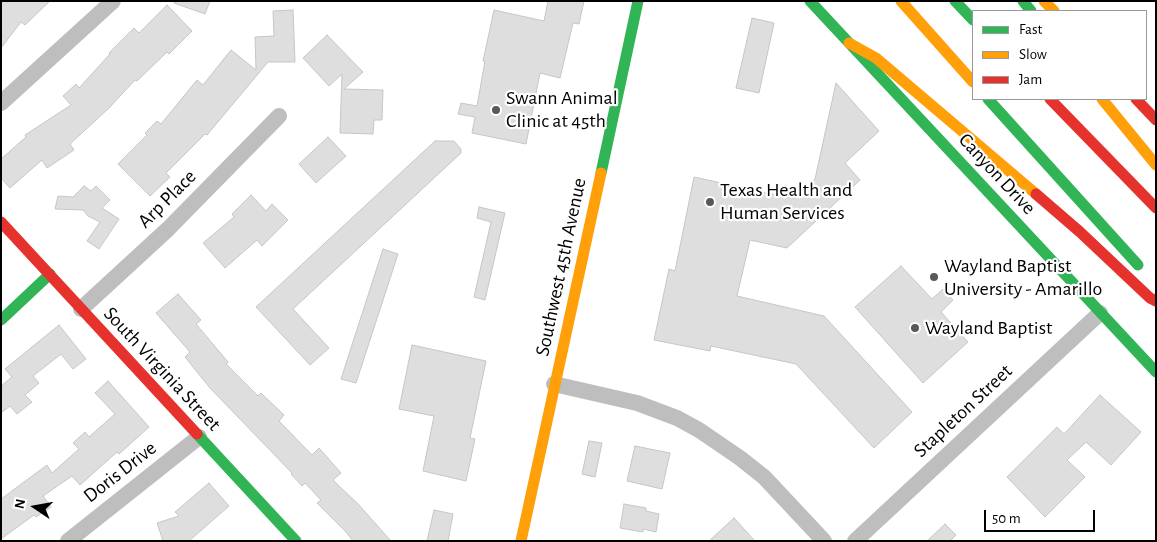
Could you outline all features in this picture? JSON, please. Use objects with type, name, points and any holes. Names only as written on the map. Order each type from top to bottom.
[{"type":"main road","points":[[637,6],[645,1]]},
{"type":"main road","name":"Canyon Drive","points":[[810,1],[1156,372]]},
{"type":"main road","points":[[901,1],[972,81]]},
{"type":"main road","points":[[955,1],[972,19]]},
{"type":"main road","points":[[1044,1],[1053,10]]},
{"type":"main road","name":"Southwest 45th Avenue","points":[[521,541],[637,6]]},
{"type":"main road","points":[[849,43],[876,58],[1080,232],[1150,298],[1156,301]]},
{"type":"main road","points":[[989,100],[1143,271]]},
{"type":"main road","points":[[1051,100],[1156,208]]},
{"type":"main road","points":[[1103,100],[1156,165]]},
{"type":"main road","points":[[1137,100],[1156,120]]},
{"type":"main road","name":"South Virginia Street","points":[[1,222],[296,541]]},
{"type":"main road","points":[[1,320],[50,274]]},
{"type":"street","points":[[1,104],[113,1]]},
{"type":"street","name":"Arp Place","points":[[81,309],[168,229],[279,116]]},
{"type":"street","name":"Stapleton Street","points":[[855,541],[1100,312]]},
{"type":"street","points":[[554,384],[637,403],[677,418],[699,430],[740,458],[764,478],[824,541]]},
{"type":"street","name":"Doris Drive","points":[[68,541],[199,437]]},
{"type":"building","points":[[1,1],[50,1],[25,25],[21,22],[1,48]]},
{"type":"building","points":[[175,1],[210,1],[205,14],[174,3]]},
{"type":"building","points":[[548,1],[584,1],[579,24],[573,23],[560,78],[540,73],[526,144],[472,133],[475,117],[458,114],[461,103],[477,106],[485,61],[483,61],[494,10],[544,21]]},
{"type":"building","points":[[167,5],[192,31],[169,54],[167,52],[137,81],[135,80],[109,108],[70,144],[74,150],[47,168],[42,160],[10,188],[1,178],[1,159],[26,137],[25,135],[71,105],[63,96],[76,84],[79,88],[109,53],[134,28],[139,33]]},
{"type":"building","points":[[293,10],[295,62],[268,62],[207,135],[205,134],[166,173],[170,177],[150,196],[118,164],[147,135],[145,133],[157,121],[161,124],[197,80],[203,85],[231,50],[256,70],[255,37],[274,36],[273,11]]},
{"type":"building","points":[[752,18],[774,23],[759,93],[736,88]]},
{"type":"building","points":[[327,35],[363,72],[344,89],[383,90],[382,120],[374,120],[373,134],[340,133],[342,74],[329,86],[303,58]]},
{"type":"building","points":[[836,83],[879,131],[845,163],[860,180],[787,248],[750,240],[737,296],[824,316],[912,412],[874,448],[796,364],[711,346],[710,351],[654,340],[669,269],[675,271],[694,177],[795,199],[815,179]]},
{"type":"building","points":[[328,137],[346,156],[316,183],[299,164]]},
{"type":"building","points":[[435,141],[454,141],[461,149],[461,153],[293,309],[329,348],[310,365],[256,307]]},
{"type":"building","points":[[84,186],[91,191],[96,186],[110,200],[102,208],[119,219],[99,249],[87,241],[100,222],[88,216],[83,210],[55,209],[58,196],[73,197]]},
{"type":"building","points":[[251,195],[266,211],[272,204],[288,220],[262,246],[257,240],[225,268],[203,243],[234,217],[232,214]]},
{"type":"building","points":[[479,207],[505,213],[485,300],[474,297],[491,222],[477,218]]},
{"type":"building","points":[[383,249],[398,254],[356,383],[341,379]]},
{"type":"building","points":[[901,266],[932,299],[943,289],[953,300],[941,312],[968,342],[923,383],[855,307]]},
{"type":"building","points":[[178,294],[201,320],[196,324],[228,362],[226,364],[258,396],[261,393],[284,415],[279,421],[312,455],[319,448],[341,473],[333,480],[359,505],[391,541],[353,541],[317,503],[321,500],[305,483],[302,486],[292,473],[210,388],[185,357],[190,352],[156,313]]},
{"type":"building","points":[[59,325],[86,359],[73,369],[61,354],[33,376],[39,383],[25,395],[32,402],[17,414],[10,406],[1,413],[1,386],[12,377],[5,369]]},
{"type":"building","points":[[412,345],[486,361],[470,438],[475,439],[466,481],[423,471],[434,416],[399,409]]},
{"type":"building","points":[[108,381],[149,427],[80,485],[72,476],[43,496],[51,507],[36,517],[34,515],[1,539],[1,499],[47,465],[52,473],[79,449],[73,443],[85,432],[89,437],[115,414],[95,393]]},
{"type":"building","points":[[1100,395],[1141,432],[1111,465],[1086,442],[1067,460],[1085,477],[1045,517],[1007,477],[1057,427],[1064,434]]},
{"type":"building","points":[[589,441],[602,443],[595,477],[582,474]]},
{"type":"building","points":[[635,446],[670,453],[662,489],[627,481]]},
{"type":"building","points":[[209,483],[229,506],[189,541],[163,541],[157,523],[179,516],[175,512]]},
{"type":"building","points":[[624,504],[646,508],[646,511],[659,514],[656,532],[643,529],[643,532],[620,528]]},
{"type":"building","points":[[434,510],[453,514],[448,541],[427,541]]},
{"type":"building","points":[[734,518],[755,541],[709,541]]},
{"type":"building","points":[[945,524],[956,535],[950,541],[927,541]]},
{"type":"traffic: fast","points":[[601,173],[638,1]]},
{"type":"traffic: fast","points":[[810,1],[1156,372]]},
{"type":"traffic: fast","points":[[955,1],[972,19]]},
{"type":"traffic: fast","points":[[1023,1],[1030,10]]},
{"type":"traffic: fast","points":[[989,100],[1138,265]]},
{"type":"traffic: fast","points":[[1,320],[50,274]]},
{"type":"traffic: fast","points":[[197,434],[296,541]]},
{"type":"traffic: slow","points":[[901,1],[972,81]]},
{"type":"traffic: slow","points":[[1044,1],[1053,10]]},
{"type":"traffic: slow","points":[[849,43],[876,58],[1036,194]]},
{"type":"traffic: slow","points":[[1103,100],[1156,165]]},
{"type":"traffic: slow","points":[[521,541],[601,173]]},
{"type":"traffic: jam","points":[[1051,100],[1156,208]]},
{"type":"traffic: jam","points":[[1137,100],[1156,120]]},
{"type":"traffic: jam","points":[[1036,194],[1080,232],[1150,298],[1156,301]]},
{"type":"traffic: jam","points":[[1,222],[197,434]]},
{"type":"place","name":"Swann Animal Clinic at 45th","points":[[496,110]]},
{"type":"place","name":"Texas Health and Human Services","points":[[710,202]]},
{"type":"place","name":"Wayland Baptist University - Amarillo","points":[[934,277]]},
{"type":"place","name":"Wayland Baptist","points":[[915,328]]}]
